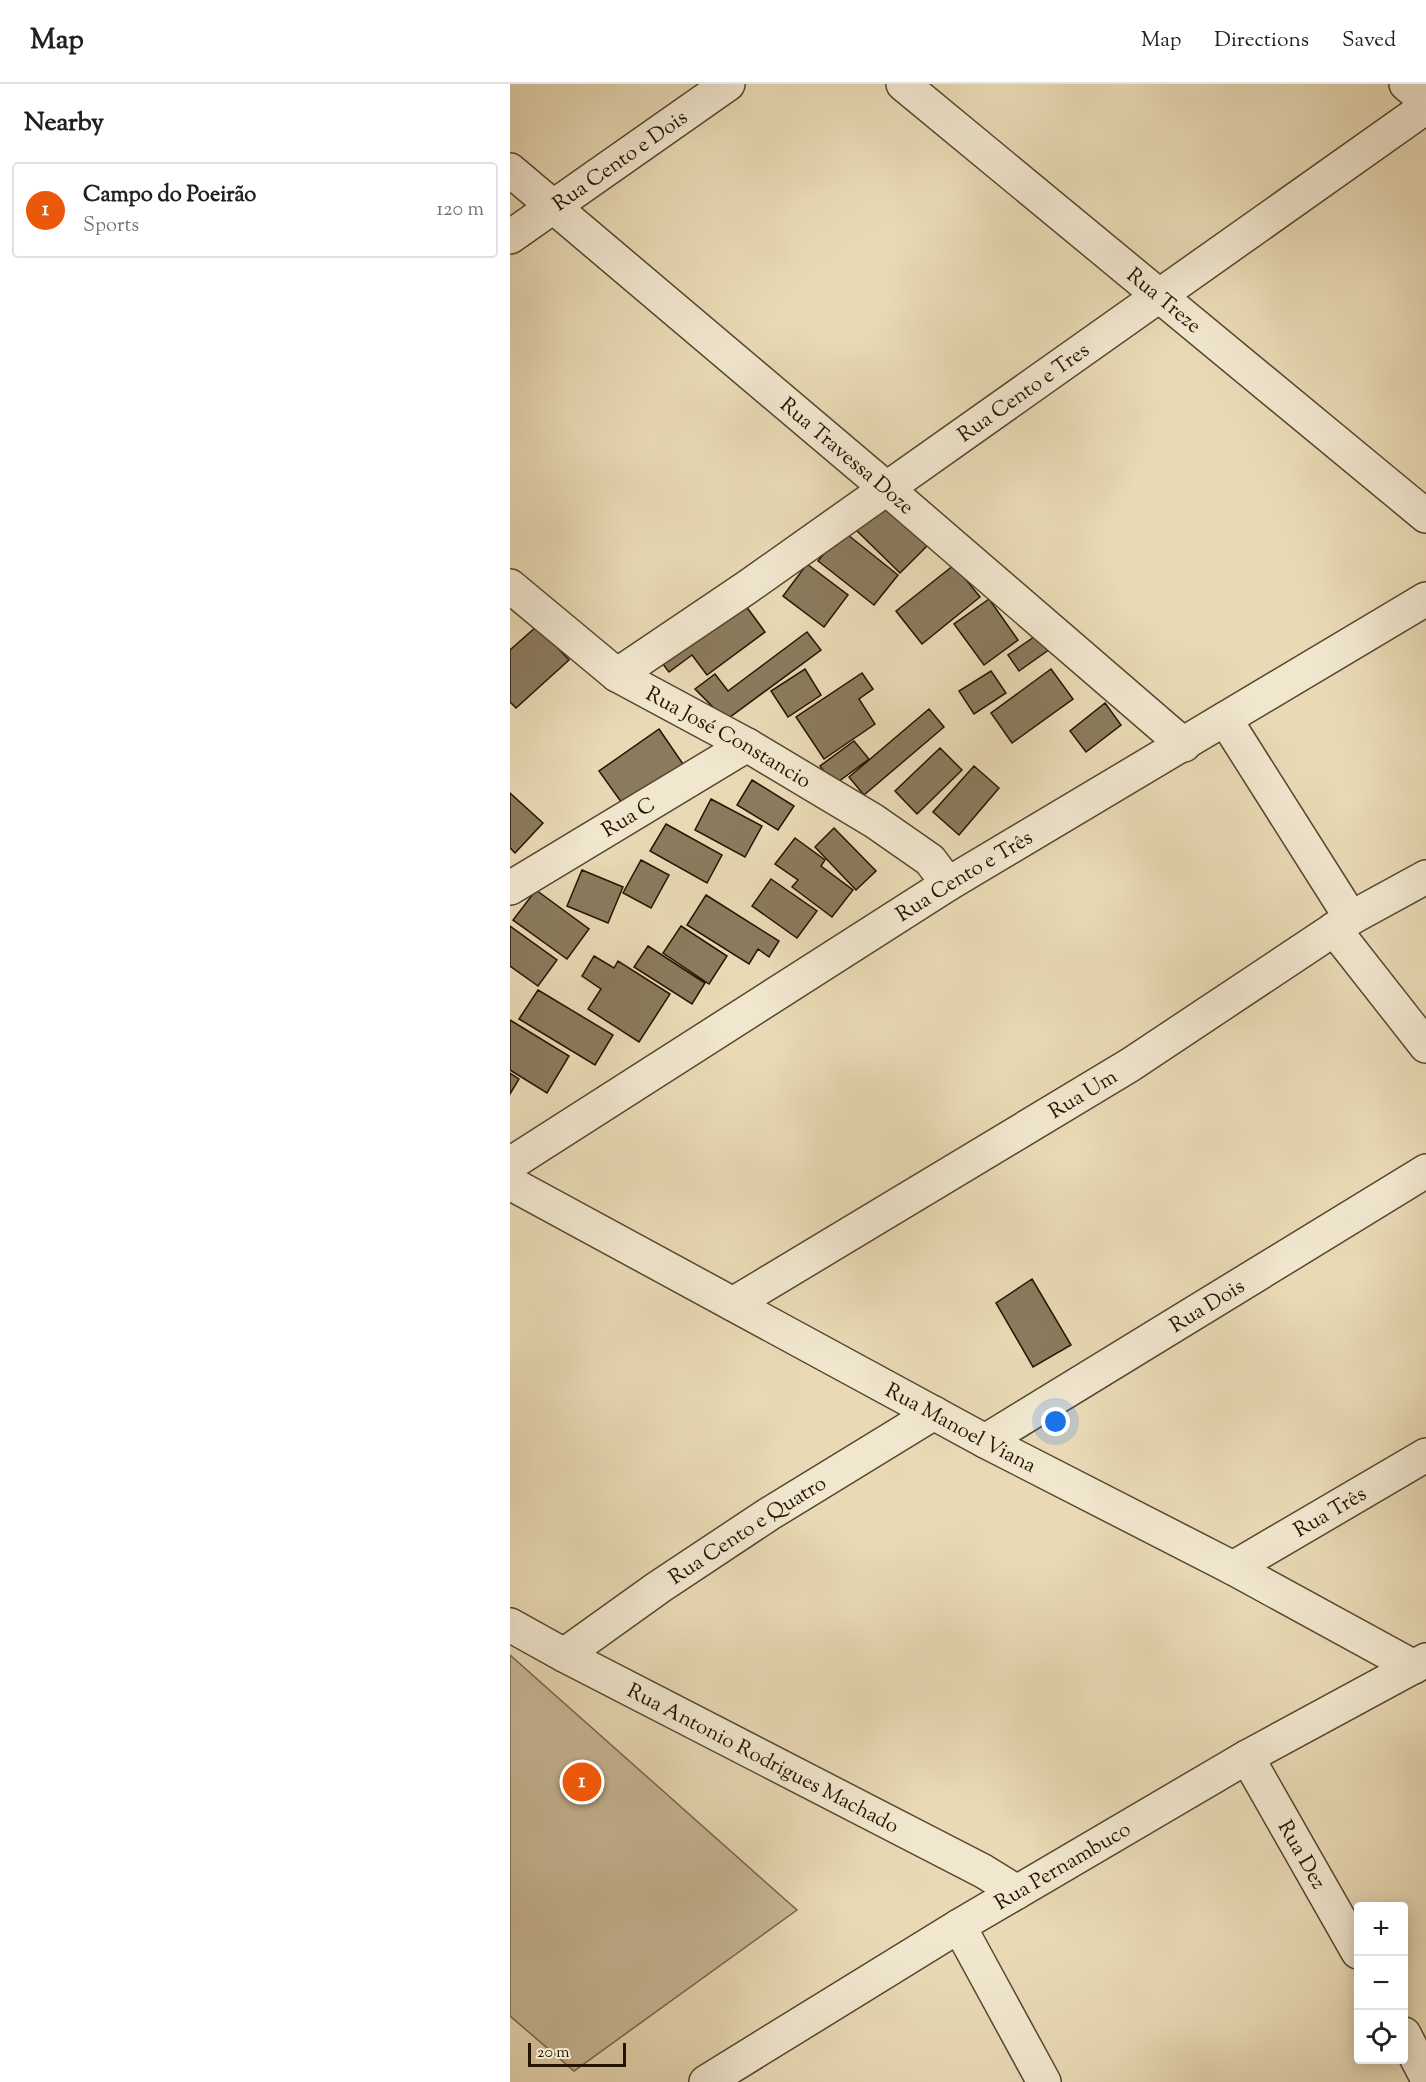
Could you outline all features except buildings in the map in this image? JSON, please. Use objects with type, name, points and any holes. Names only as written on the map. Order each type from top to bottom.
[{"type":"street","name":"Rua Cento e Dois","points":[[510,237],[728,84]]},
{"type":"street","name":"Rua Treze","points":[[903,84],[1426,516]]},
{"type":"street","points":[[1406,84],[1426,102]]},
{"type":"street","name":"Rua Cento e Tres","points":[[617,675],[746,588],[1426,107]]},
{"type":"street","name":"Rua Travessa Doze","points":[[510,170],[886,488],[1184,745]]},
{"type":"street","name":"Rua José Constancio","points":[[510,586],[617,675],[747,745],[874,821],[930,860],[948,884]]},
{"type":"street","name":"Rua Cento e Três","points":[[510,1164],[948,884],[1426,599]]},
{"type":"street","points":[[1225,719],[1342,923],[1426,1046]]},
{"type":"street","name":"Rua C","points":[[510,888],[747,745]]},
{"type":"street","name":"Rua Um","points":[[733,1304],[1130,1065],[1342,923],[1426,877]]},
{"type":"street","name":"Rua Dois","points":[[985,1441],[1426,1171]]},
{"type":"street","name":"Rua Manoel Viana","points":[[510,1183],[985,1441],[1420,1664]]},
{"type":"street","name":"Rua Cento e Quatro","points":[[564,1655],[659,1587],[769,1514],[934,1413]]},
{"type":"street","name":"Rua Três","points":[[1233,1568],[1426,1455]]},
{"type":"street","name":"Rua Antonio Rodrigues Machado","points":[[510,1625],[983,1871],[1017,1892]]},
{"type":"street","name":"Rua Pernambuco","points":[[706,2082],[959,1926],[1247,1756],[1420,1664]]},
{"type":"street","name":"Rua Dez","points":[[1247,1756],[1354,1943]]},
{"type":"street","points":[[959,1926],[1044,2082]]},
{"type":"street","points":[[1408,2042],[1426,2076]]},
{"type":"shaded area","points":[[510,1655],[797,1910],[574,2071],[510,2016]]},
{"type":"place","name":"Campo do Poeirão","points":[[582,1782]]}]
